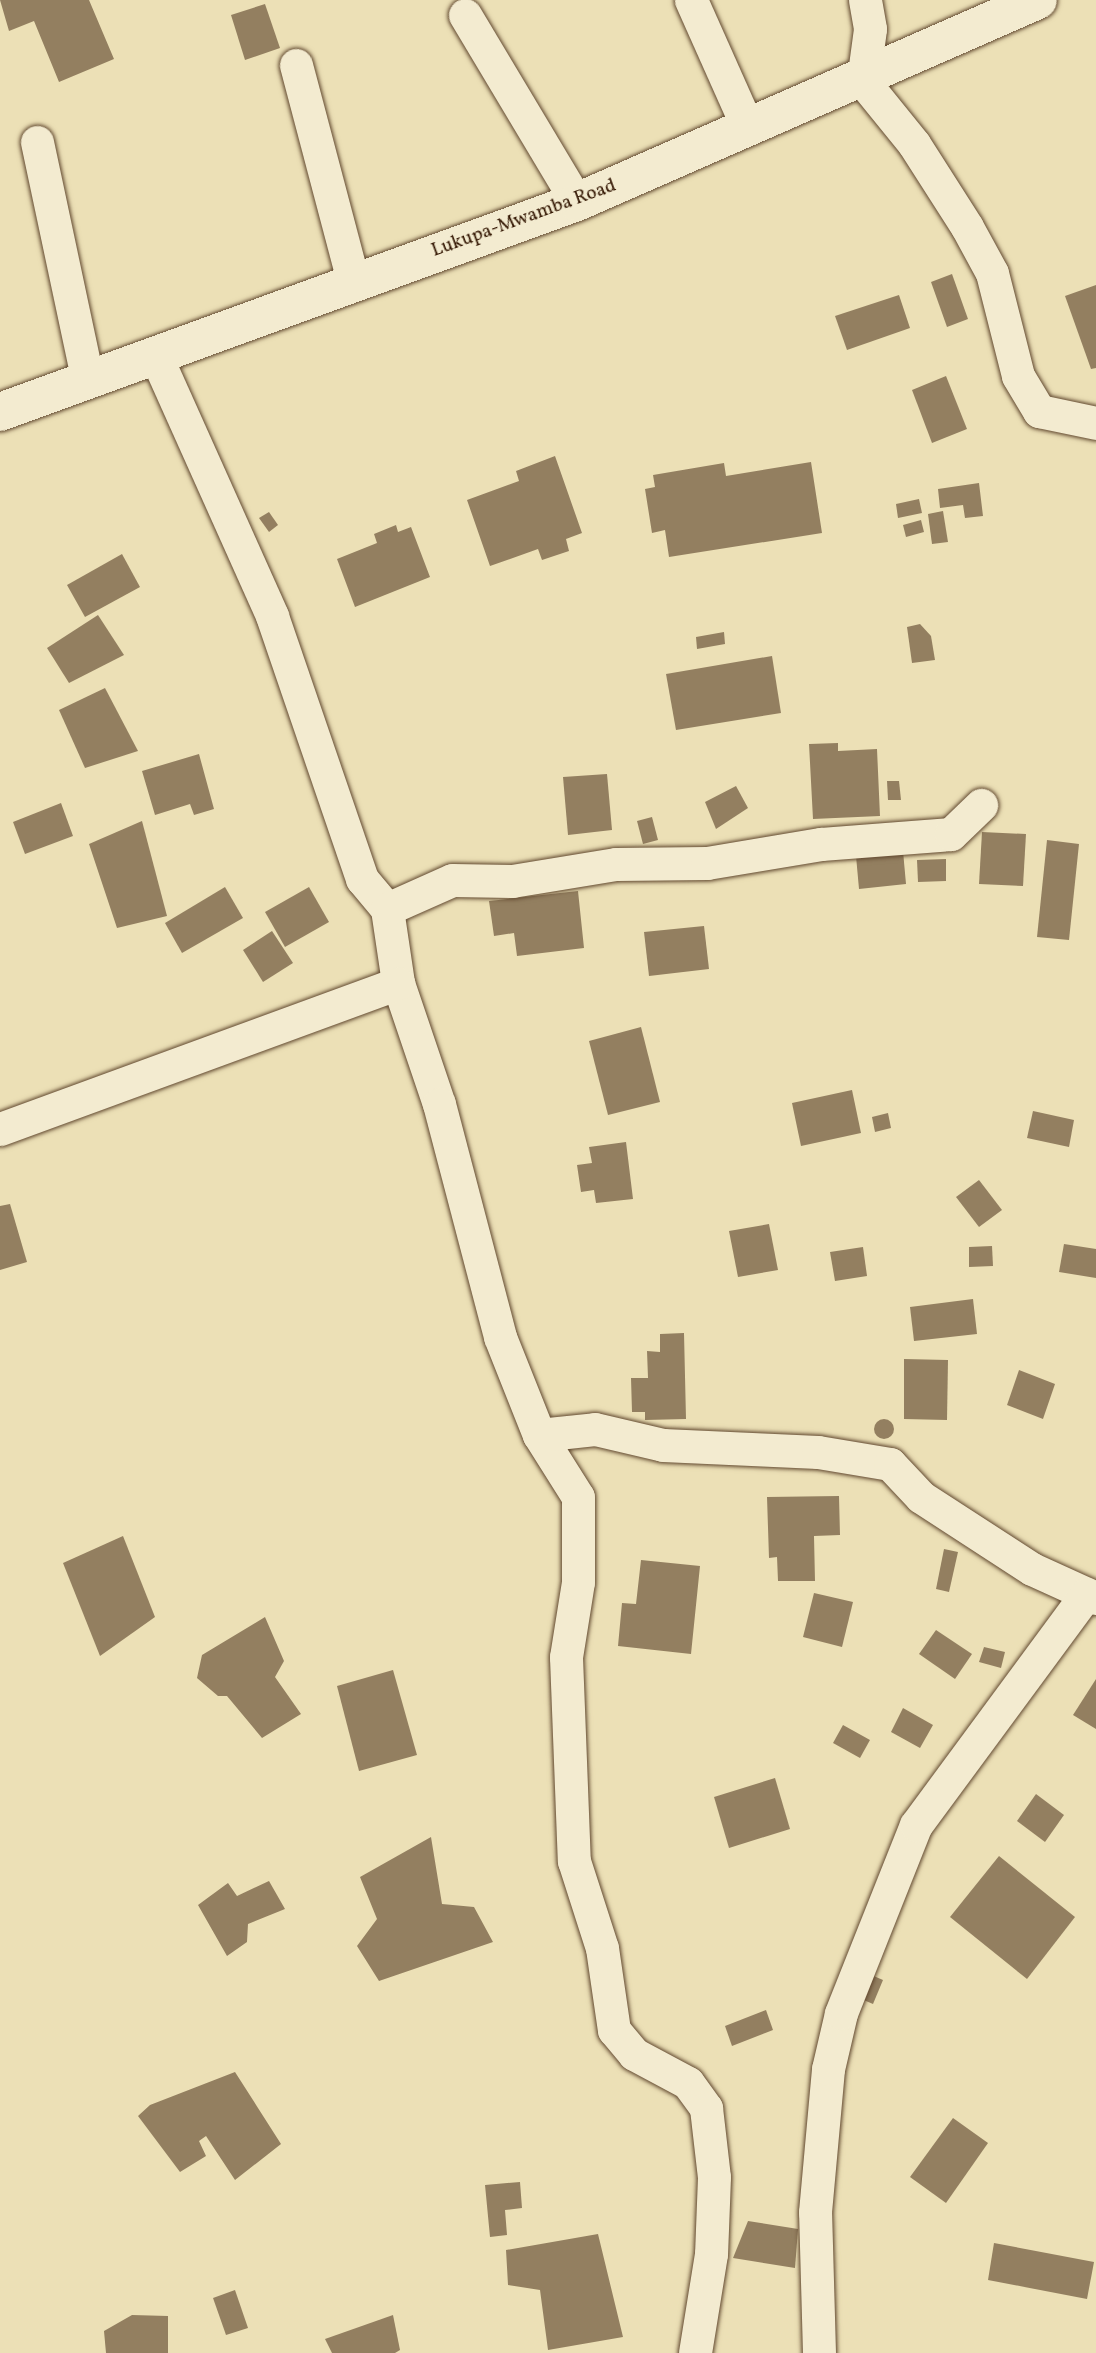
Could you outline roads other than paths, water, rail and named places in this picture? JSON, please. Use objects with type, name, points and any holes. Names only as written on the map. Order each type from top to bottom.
[{"type":"street","points":[[691,0],[748,128]]},
{"type":"street","points":[[865,0],[870,29],[863,81],[914,144],[967,227],[992,273],[1018,376],[1040,411],[1096,423]]},
{"type":"street","name":"Lukupa-Mwamba Road","points":[[0,412],[353,281],[577,202],[863,81],[1038,0]]},
{"type":"street","points":[[465,15],[577,202]]},
{"type":"street","points":[[296,65],[353,281]]},
{"type":"street","points":[[37,142],[87,378]]},
{"type":"street","points":[[155,354],[272,616],[362,879],[387,909],[398,983],[439,1104],[500,1337],[539,1435],[578,1497],[579,1582],[566,1657],[574,1861],[602,1948],[614,2029],[634,2054],[688,2083],[706,2108],[714,2176],[711,2254],[695,2353]]},
{"type":"street","points":[[387,909],[452,880],[512,881],[616,864],[707,863],[821,844],[951,834],[981,804]]},
{"type":"street","points":[[0,1129],[398,983]]},
{"type":"street","points":[[539,1435],[595,1429],[663,1445],[818,1452],[890,1464],[921,1497],[1032,1569],[1091,1596],[916,1825],[841,2013],[828,2069],[815,2212],[819,2353]]}]
